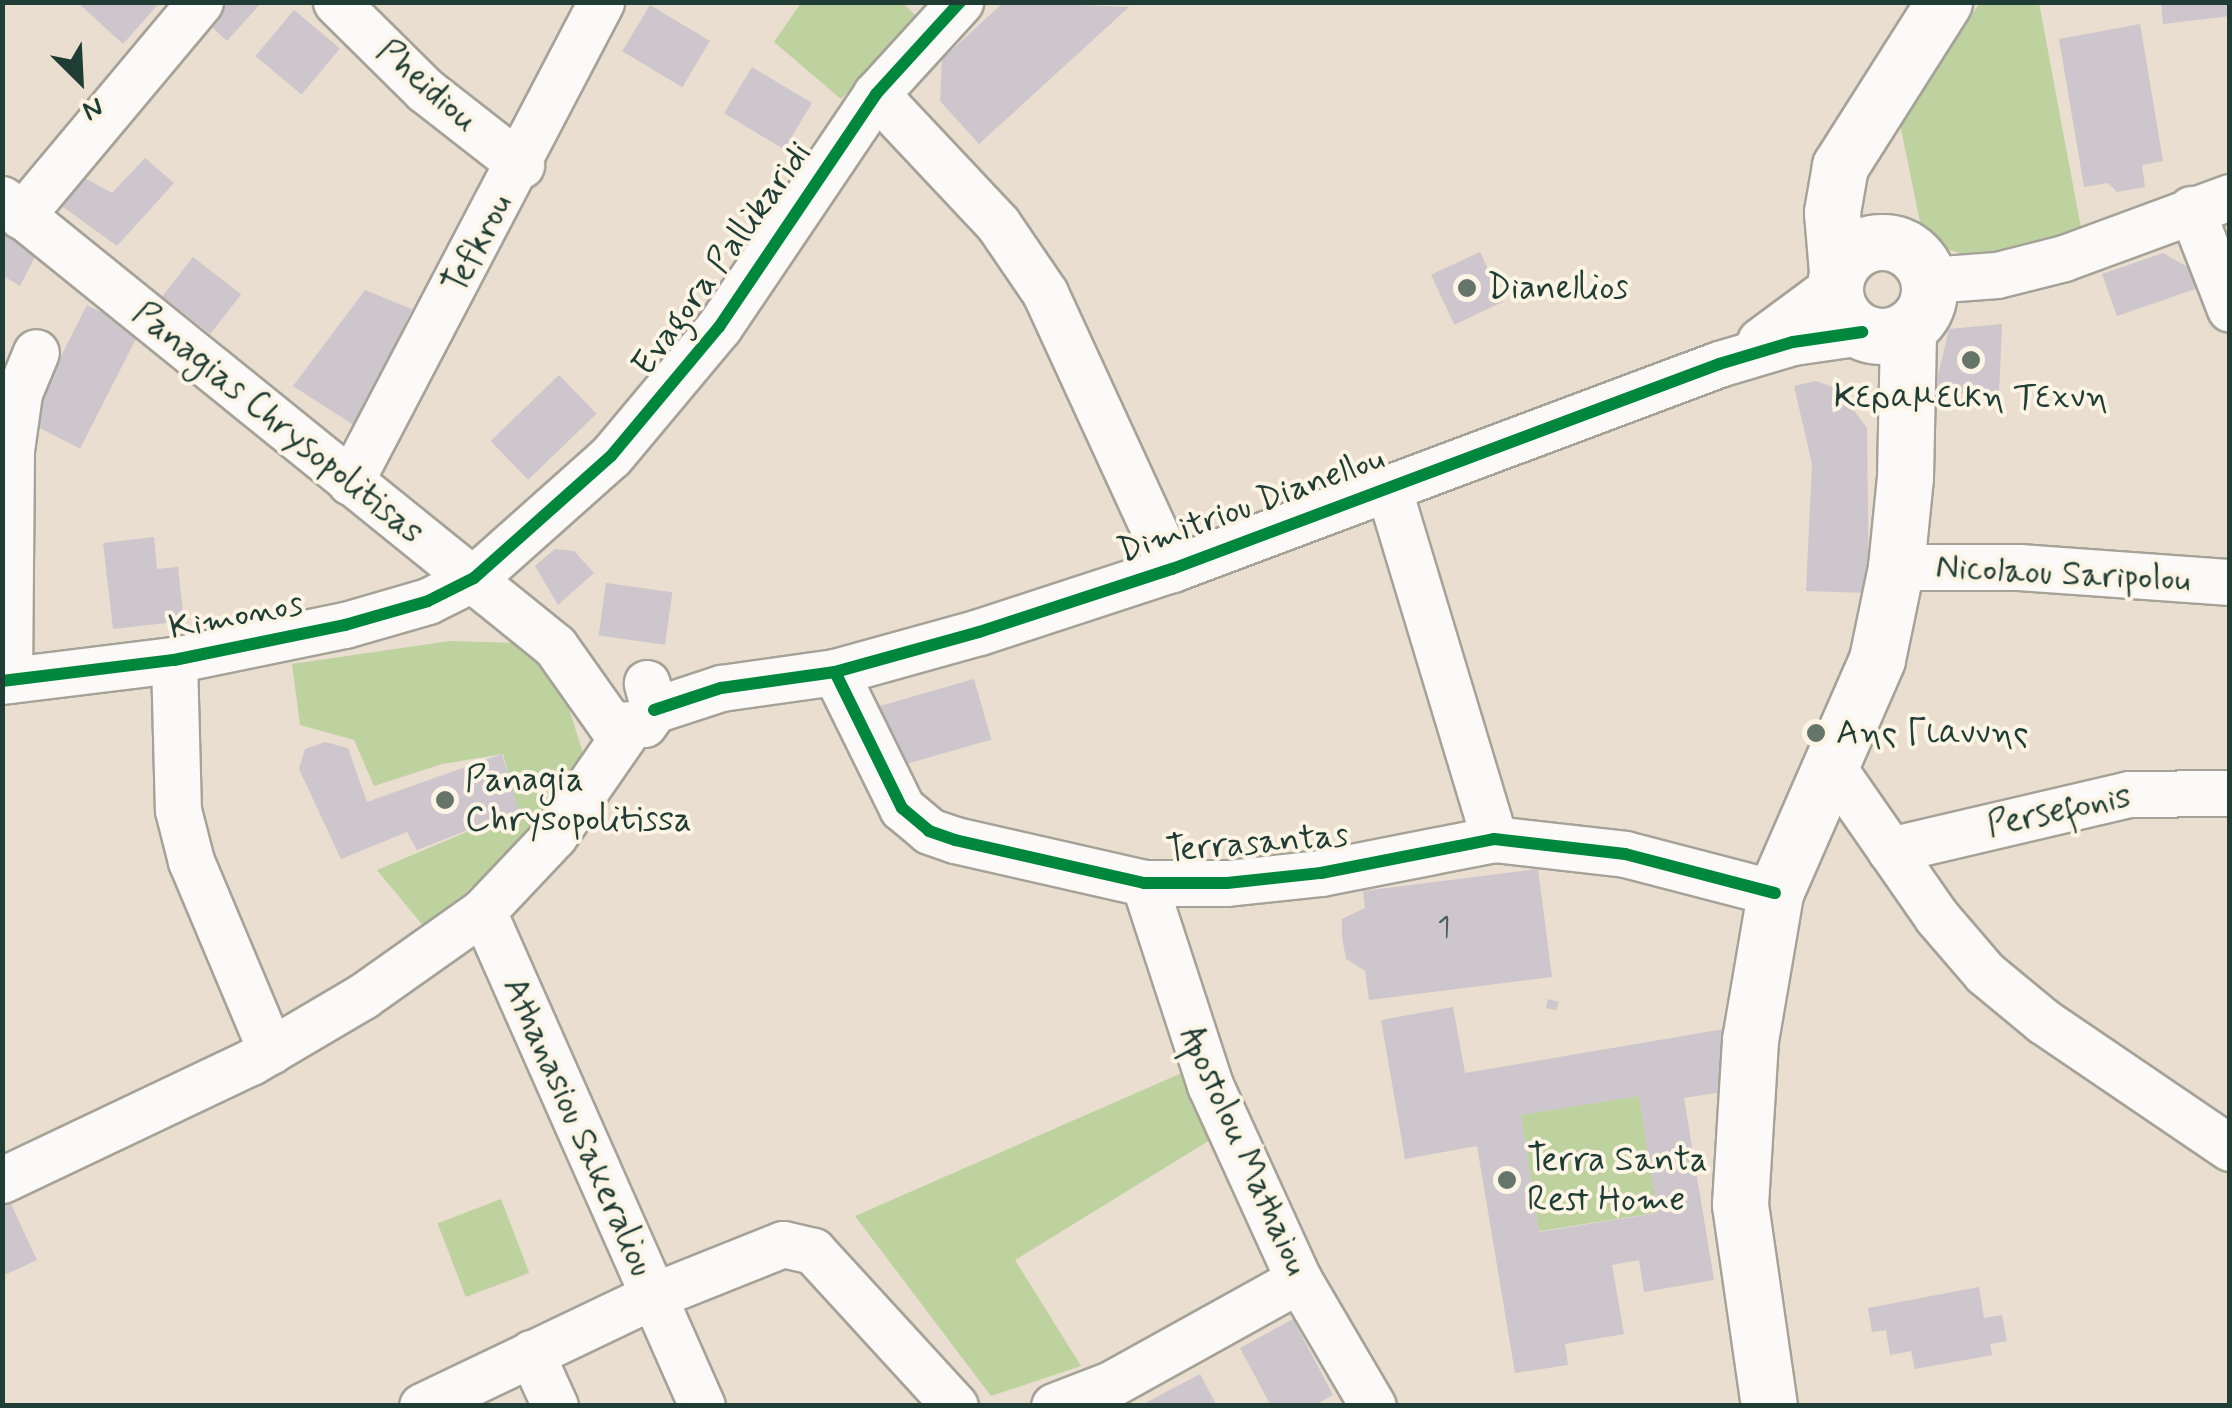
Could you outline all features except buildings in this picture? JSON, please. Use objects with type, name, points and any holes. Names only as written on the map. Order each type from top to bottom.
[{"type":"main road","points":[[1899,296],[1840,312],[1834,191],[1840,166],[1944,2]]},
{"type":"main road","points":[[1769,1406],[1747,1281],[1739,1138],[1775,893],[1834,769],[1877,659],[1896,567],[1899,296],[1871,190],[1866,127]]},
{"type":"main road","points":[[1836,279],[1854,250],[1899,296]]},
{"type":"street","points":[[12,207],[200,2]]},
{"type":"street","name":"Pheidiou","points":[[336,2],[425,90],[520,166]]},
{"type":"street","name":"Tefkrou","points":[[350,482],[520,166],[601,2]]},
{"type":"street","name":"Evagora Pallikaridi","points":[[474,578],[611,456],[707,341],[876,94],[960,2]]},
{"type":"street","points":[[876,94],[998,224],[1045,293],[1172,569]]},
{"type":"street","points":[[2210,203],[2230,309]]},
{"type":"street","name":"Dimitriou Dianellou","points":[[629,699],[835,672],[1172,569],[1718,364],[1794,342],[1899,296],[2064,258],[2210,203]]},
{"type":"street","name":"Panagias Chrysopolitisas","points":[[12,207],[554,646],[629,699]]},
{"type":"street","name":"Dimitriou Dianellou","points":[[1718,364],[1788,323],[1836,279]]},
{"type":"street","points":[[6,680],[11,450],[18,393],[36,352]]},
{"type":"street","points":[[1388,487],[1494,838]]},
{"type":"street","name":"Nicolaou Saripolou","points":[[1896,567],[2019,567],[2230,582]]},
{"type":"street","name":"Kimonos","points":[[6,680],[174,660],[398,611],[474,578]]},
{"type":"street","points":[[174,660],[178,810],[191,860],[271,1050]]},
{"type":"street","name":"Terrasantas","points":[[835,672],[884,780],[929,831],[1144,883],[1320,873],[1494,838],[1625,854],[1775,893]]},
{"type":"street","points":[[2,1180],[271,1050],[363,996],[483,912],[554,836],[629,699]]},
{"type":"street","points":[[1834,769],[1890,850],[1985,973],[2043,1021],[2230,1148]]},
{"type":"street","name":"Persefonis","points":[[1890,850],[2129,794],[2230,793]]},
{"type":"street","name":"Apostolou Mathaiou","points":[[1144,883],[1210,1085],[1300,1280],[1373,1406]]},
{"type":"street","name":"Athanasiou Sakeraliou","points":[[483,912],[653,1296],[783,1244],[814,1251],[955,1406]]},
{"type":"street","points":[[1054,1406],[1115,1395],[1300,1280]]},
{"type":"street","points":[[422,1406],[653,1296],[702,1406]]},
{"type":"street","points":[[530,1354],[555,1406]]},
{"type":"green space","points":[[801,3],[903,3],[919,19],[841,99],[774,42]]},
{"type":"green space","points":[[1980,3],[2039,3],[2081,228],[1982,259],[1946,249],[1922,232],[1899,119]]},
{"type":"green space","points":[[450,641],[517,643],[562,687],[586,762],[531,835],[425,928],[377,870],[518,810],[503,754],[442,764],[374,786],[354,740],[300,725],[292,664]]},
{"type":"green space","points":[[1184,1072],[1210,1140],[1015,1260],[1081,1366],[991,1396],[855,1216]]},
{"type":"green space","points":[[1639,1096],[1657,1213],[1539,1231],[1520,1115]]},
{"type":"green space","points":[[501,1199],[529,1273],[466,1297],[438,1223]]},
{"type":"cycle path","points":[[2,681],[174,660],[345,625],[428,601],[474,578],[611,456],[719,327],[876,94],[960,2]]},
{"type":"cycle path","points":[[654,710],[721,688],[835,672],[979,632],[1172,569],[1719,364],[1793,342],[1862,332]]},
{"type":"cycle path","points":[[835,672],[902,808],[929,831],[955,840],[1144,883],[1227,883],[1321,873],[1494,839],[1625,854],[1775,893]]},
{"type":"place","name":"Dianellios","points":[[1467,288]]},
{"type":"place","name":"Κεραμεικη Τεχνη","points":[[1971,360]]},
{"type":"place","name":"Αης Γιαννης","points":[[1816,733]]},
{"type":"place","name":"Panagia Chrysopolitissa","points":[[445,800]]},
{"type":"place","name":"Terra Santa Rest Home","points":[[1507,1180]]}]
